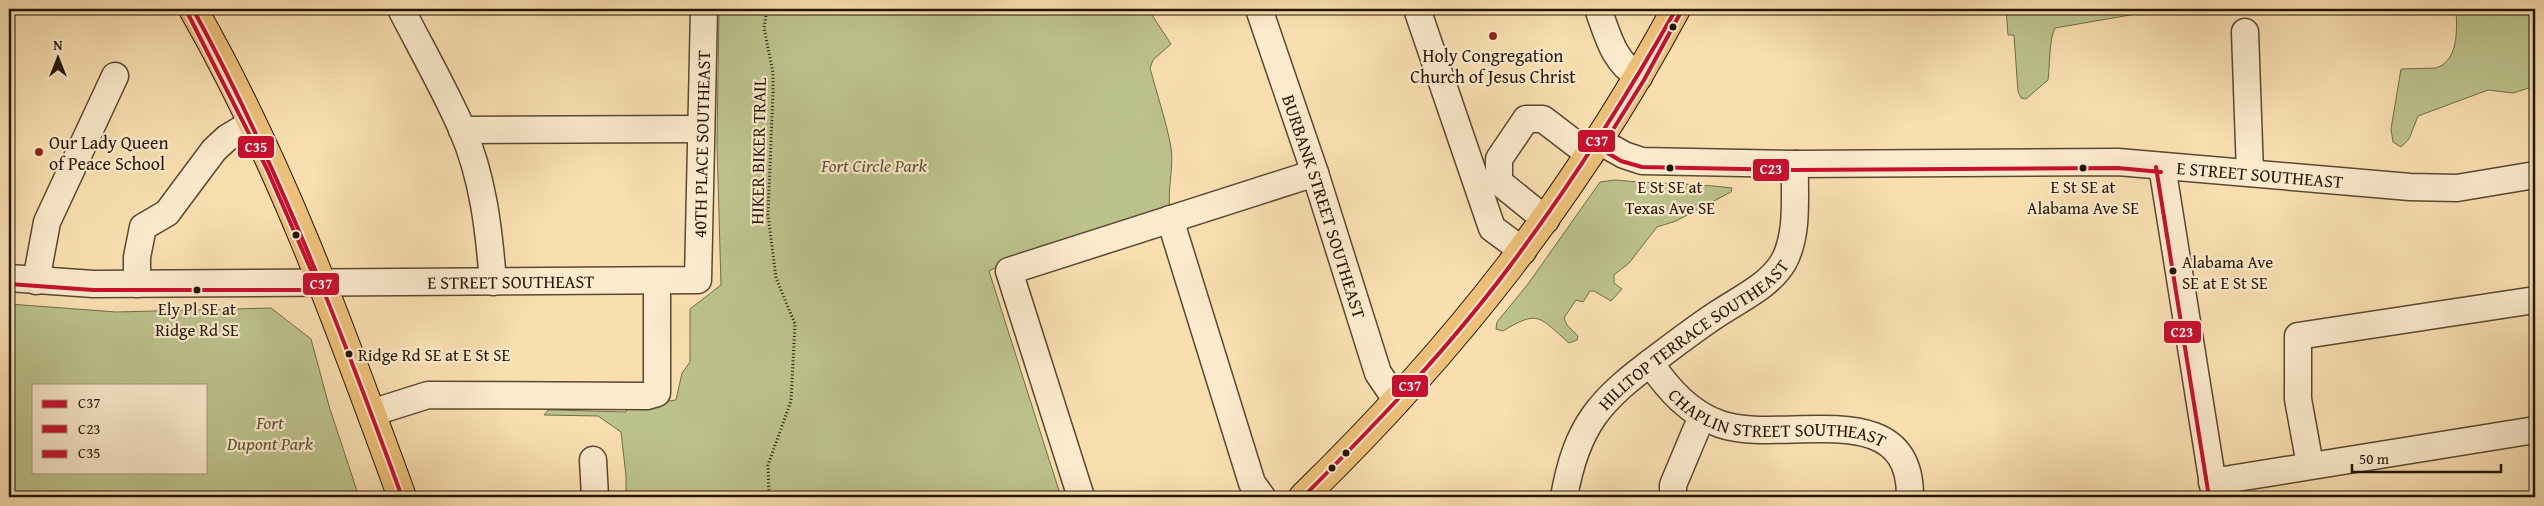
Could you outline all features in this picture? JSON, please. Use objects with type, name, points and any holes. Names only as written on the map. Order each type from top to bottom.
[{"type":"main road","points":[[192,9],[252,123],[297,220],[324,284],[402,497]]},
{"type":"main road","points":[[1303,497],[1397,401],[1470,320],[1522,252],[1546,220],[1639,77],[1676,9]]},
{"type":"street","points":[[401,9],[462,130],[482,193],[489,227],[493,282]]},
{"type":"street","name":"40TH PLACE SOUTHEAST","points":[[698,280],[704,9]]},
{"type":"street","name":"BURBANK STREET SOUTHEAST","points":[[1259,9],[1315,172],[1378,373],[1397,401]]},
{"type":"street","points":[[1417,9],[1492,228],[1522,252]]},
{"type":"street","points":[[1598,9],[1613,51],[1623,65],[1639,77]]},
{"type":"street","points":[[2245,32],[2250,173]]},
{"type":"street","points":[[36,280],[47,222],[115,76]]},
{"type":"street","name":"E STREET SOUTHEAST","points":[[1546,220],[1499,182],[1498,159],[1526,119],[1543,119],[1594,148],[1642,161],[1795,164],[2118,162],[2420,188],[2457,188],[2535,175]]},
{"type":"street","points":[[137,284],[137,257],[143,227],[167,213],[214,150],[227,138],[252,123]]},
{"type":"street","points":[[462,130],[702,129]]},
{"type":"street","name":"HILLTOP TERRACE SOUTHEAST","points":[[1564,497],[1575,452],[1589,422],[1609,396],[1703,324],[1763,284],[1778,270],[1791,242],[1795,164]]},
{"type":"street","points":[[2162,166],[2214,489],[2310,466],[2535,430]]},
{"type":"street","points":[[1082,497],[1009,271],[1315,172]]},
{"type":"street","points":[[1170,219],[1252,483],[1262,497]]},
{"type":"street","name":"E STREET SOUTHEAST","points":[[9,278],[137,284],[698,280]]},
{"type":"street","points":[[371,413],[428,396],[647,396],[657,393],[657,280]]},
{"type":"street","points":[[2310,466],[2298,399],[2298,336],[2535,300]]},
{"type":"street","name":"CHAPLIN STREET SOUTHEAST","points":[[1650,363],[1669,388],[1702,416],[1722,424],[1747,430],[1855,430],[1872,434],[1893,447],[1903,460],[1909,476],[1910,497]]},
{"type":"street","points":[[1672,497],[1673,485],[1702,416]]},
{"type":"street","points":[[593,460],[595,497]]},
{"type":"path","name":"HIKER BIKER TRAIL","points":[[767,9],[764,28],[773,73],[774,92],[768,216],[776,278],[795,324],[791,401],[768,466],[769,497]]},
{"type":"green space","name":"Fort Circle Park","points":[[719,9],[1148,9],[1171,44],[1153,60],[1150,68],[1171,147],[1170,210],[1041,246],[989,271],[1061,497],[626,497],[626,476],[621,432],[598,416],[544,415],[548,410],[626,412],[627,407],[676,400],[682,373],[690,362],[690,309],[721,285],[717,143]]},
{"type":"green space","points":[[2006,9],[2165,9],[2055,28],[2051,45],[2048,80],[2026,99],[2021,98],[2018,92],[2014,35],[2008,35]]},
{"type":"green space","points":[[2456,9],[2535,9],[2535,86],[2513,93],[2488,90],[2418,116],[2409,139],[2401,147],[2393,142],[2391,129],[2401,69],[2436,68],[2444,64],[2453,51],[2455,43]]},
{"type":"green space","points":[[1615,180],[1732,188],[1731,192],[1676,221],[1657,227],[1629,263],[1614,275],[1614,283],[1622,289],[1611,301],[1594,291],[1590,291],[1583,302],[1576,300],[1564,318],[1567,325],[1578,336],[1577,340],[1569,343],[1544,322],[1532,318],[1503,331],[1496,329],[1497,322],[1528,284],[1600,182]]},
{"type":"green space","name":"Fort Dupont Park","points":[[9,304],[116,312],[271,308],[311,339],[329,406],[359,497],[9,497]]},
{"type":"transit line","name":"C37","points":[[193,9],[224,68],[280,188],[356,372],[402,497]]},
{"type":"transit line","name":"C37","points":[[1303,497],[1437,356],[1510,266],[1555,204],[1597,140],[1638,75],[1676,9]]},
{"type":"transit line","name":"C35","points":[[187,12],[267,169],[318,286]]},
{"type":"transit line","name":"C23","points":[[1604,144],[1644,80],[1681,12]]},
{"type":"transit line","name":"C23","points":[[1596,146],[1621,161],[1642,167],[1795,170],[2118,168],[2161,172]]},
{"type":"transit line","name":"C23","points":[[2156,167],[2209,497]]},
{"type":"transit line","name":"C35","points":[[9,284],[93,290],[324,290]]},
{"type":"place","name":"Holy Congregation Church of Jesus Christ","points":[[1493,36]]},
{"type":"place","name":"Our Lady Queen of Peace School","points":[[39,152]]},
{"type":"place","name":"E St SE at Texas Ave SE","points":[[1670,168]]},
{"type":"place","name":"E St SE at Alabama Ave SE","points":[[2083,168]]},
{"type":"place","name":"Alabama Ave SE at E St SE","points":[[2173,271]]},
{"type":"place","name":"Ely Pl SE at Ridge Rd SE","points":[[197,290]]},
{"type":"place","name":"Ridge Rd SE at E St SE","points":[[349,354]]}]
